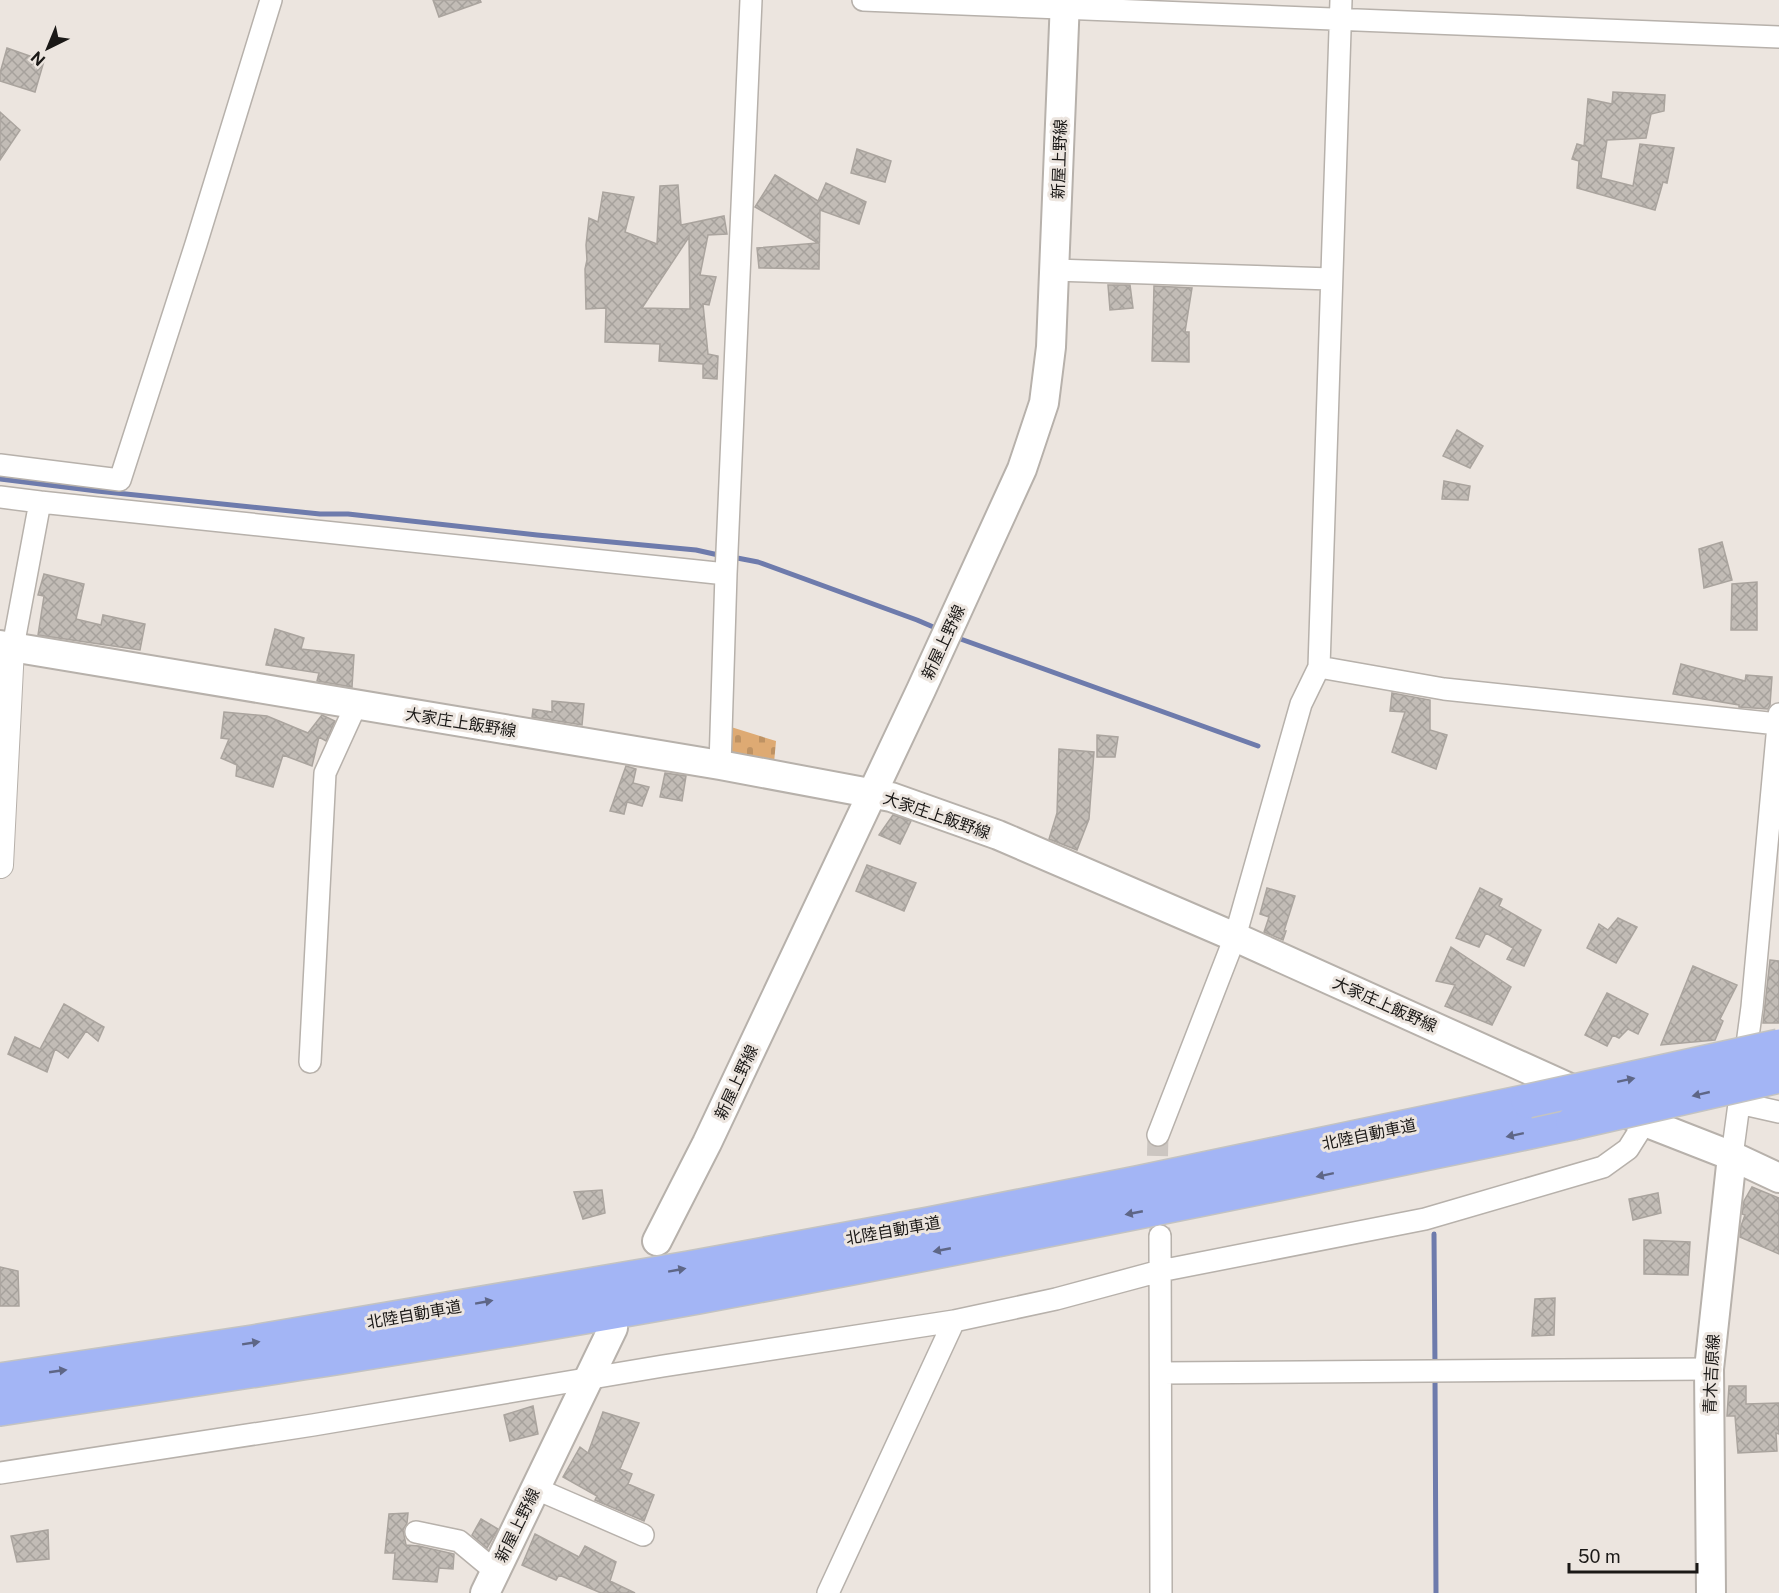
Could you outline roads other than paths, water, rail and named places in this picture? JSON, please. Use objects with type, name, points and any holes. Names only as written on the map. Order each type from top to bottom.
[{"type":"highway","name":"北陸自動車道","points":[[0,1380],[264,1340],[689,1268],[872,1234],[1137,1183],[1779,1046]]},
{"type":"highway","name":"北陸自動車道","points":[[0,1409],[272,1368],[694,1297],[1147,1211],[1573,1123],[1779,1076]]},
{"type":"main road","name":"新屋上野線","points":[[657,1241],[708,1143],[1022,470],[1044,403],[1051,347],[1065,4]]},
{"type":"main road","name":"大家庄上飯野線","points":[[5,646],[720,765],[891,797],[998,835],[1235,937],[1645,1122],[1732,1156],[1779,1178]]},
{"type":"main road","name":"青木吉原線","points":[[1711,1593],[1709,1369],[1732,1156]]},
{"type":"main road","name":"新屋上野線","points":[[490,1582],[613,1328]]},
{"type":"street","points":[[0,465],[120,480],[271,0]]},
{"type":"street","points":[[720,765],[726,574],[752,0]]},
{"type":"street","points":[[863,0],[1341,9],[1779,38]]},
{"type":"street","points":[[1158,1135],[1235,937],[1301,704],[1319,667],[1341,9]]},
{"type":"street","points":[[1054,270],[1331,279]]},
{"type":"street","points":[[0,497],[117,512],[348,533],[726,574]]},
{"type":"street","points":[[0,865],[5,646],[15,636],[40,502]]},
{"type":"street","points":[[1319,667],[1444,688],[1778,724]]},
{"type":"street","points":[[310,1062],[325,772],[356,705]]},
{"type":"street","points":[[1732,1156],[1770,890],[1779,714]]},
{"type":"street","points":[[1739,1103],[1779,1112]]},
{"type":"street","points":[[0,1473],[313,1425],[954,1321],[1056,1299],[1160,1271],[1425,1219],[1603,1167],[1628,1149],[1645,1122]]},
{"type":"street","points":[[1160,1236],[1161,1593]]},
{"type":"street","points":[[828,1593],[954,1321]]},
{"type":"street","points":[[1162,1373],[1709,1369]]},
{"type":"street","points":[[534,1490],[546,1493],[643,1535]]},
{"type":"street","points":[[416,1532],[459,1541],[490,1582]]},
{"type":"waterway","points":[[0,479],[320,514],[348,514],[696,550],[723,556]]},
{"type":"waterway","points":[[732,557],[758,562],[938,629]]},
{"type":"waterway","points":[[955,637],[1258,746]]},
{"type":"waterway","points":[[1434,1234],[1435,1367]]},
{"type":"waterway","points":[[1435,1376],[1436,1593]]},
{"type":"tunnel","points":[[1158,1135],[1160,1236]]}]
